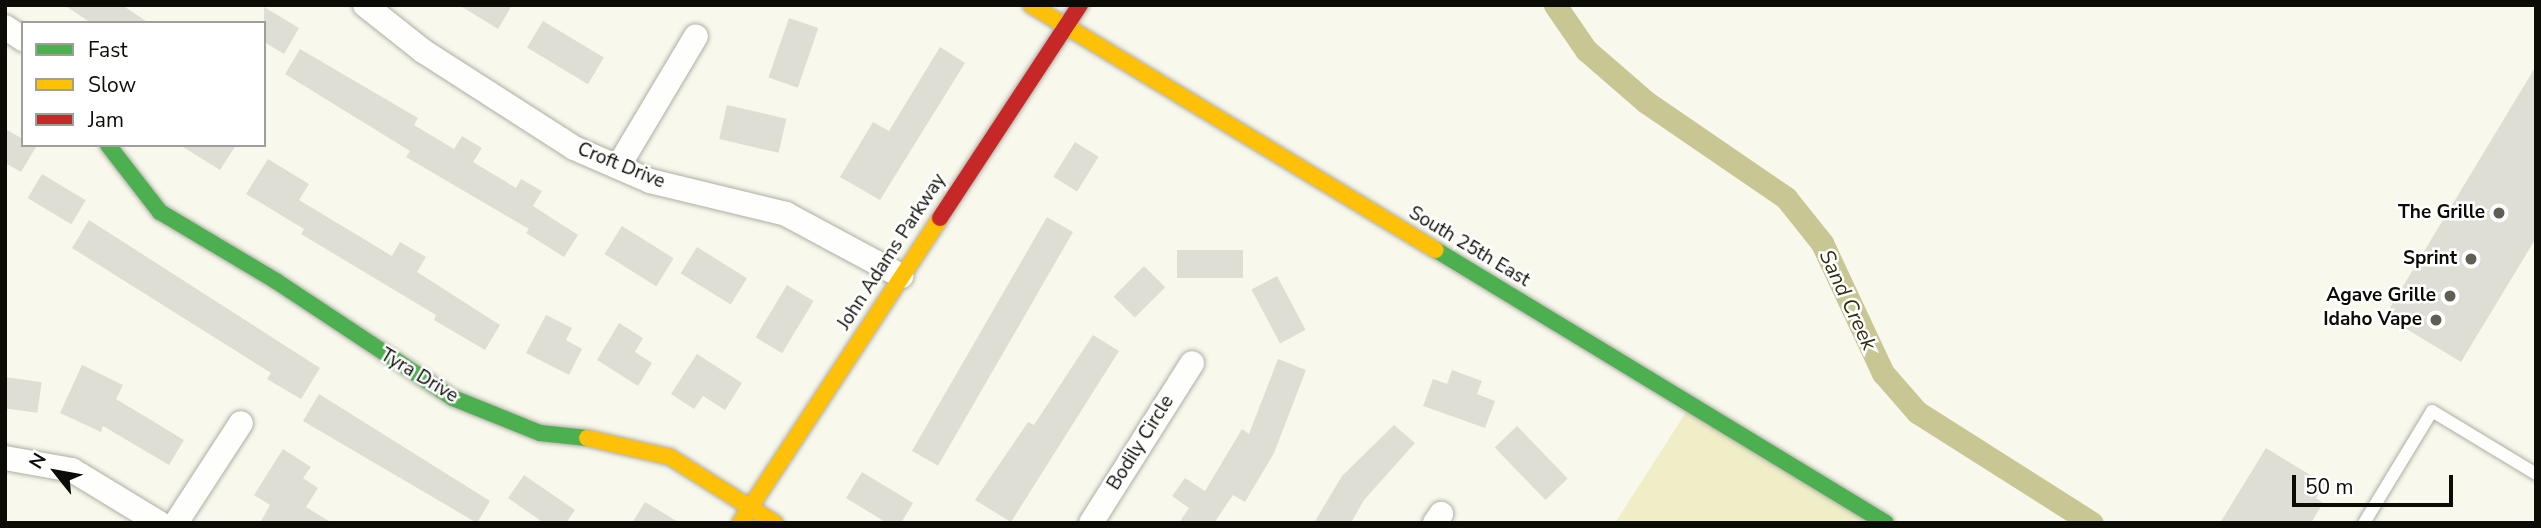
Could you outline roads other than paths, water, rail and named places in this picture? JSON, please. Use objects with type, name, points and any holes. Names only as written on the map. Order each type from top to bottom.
[{"type":"street","name":"Croft Drive","points":[[365,5],[423,51],[574,148],[650,181],[786,214],[901,276]]},
{"type":"street","name":"South 25th East","points":[[1031,5],[1886,523]]},
{"type":"street","name":"John Adams Parkway","points":[[740,523],[1080,5]]},
{"type":"street","points":[[5,27],[21,37]]},
{"type":"street","points":[[618,167],[695,36]]},
{"type":"street","name":"Tyra Drive","points":[[110,147],[160,212],[276,281],[453,398],[540,433],[608,440],[670,457],[775,523]]},
{"type":"street","name":"Bodily Circle","points":[[1091,523],[1192,363]]},
{"type":"street","points":[[176,523],[241,422]]},
{"type":"street","points":[[5,458],[44,462],[72,470],[159,523]]},
{"type":"lane","points":[[2364,523],[2432,411],[2536,474]]},
{"type":"waterway","name":"Sand Creek","points":[[1555,5],[1586,50],[1646,102],[1786,198],[1822,243],[1883,373],[1917,412],[2092,523]]},
{"type":"place","name":"The Grille","points":[[2499,213]]},
{"type":"place","name":"Sprint","points":[[2471,259]]},
{"type":"place","name":"Agave Grille","points":[[2450,296]]},
{"type":"place","name":"Idaho Vape","points":[[2436,320]]}]
